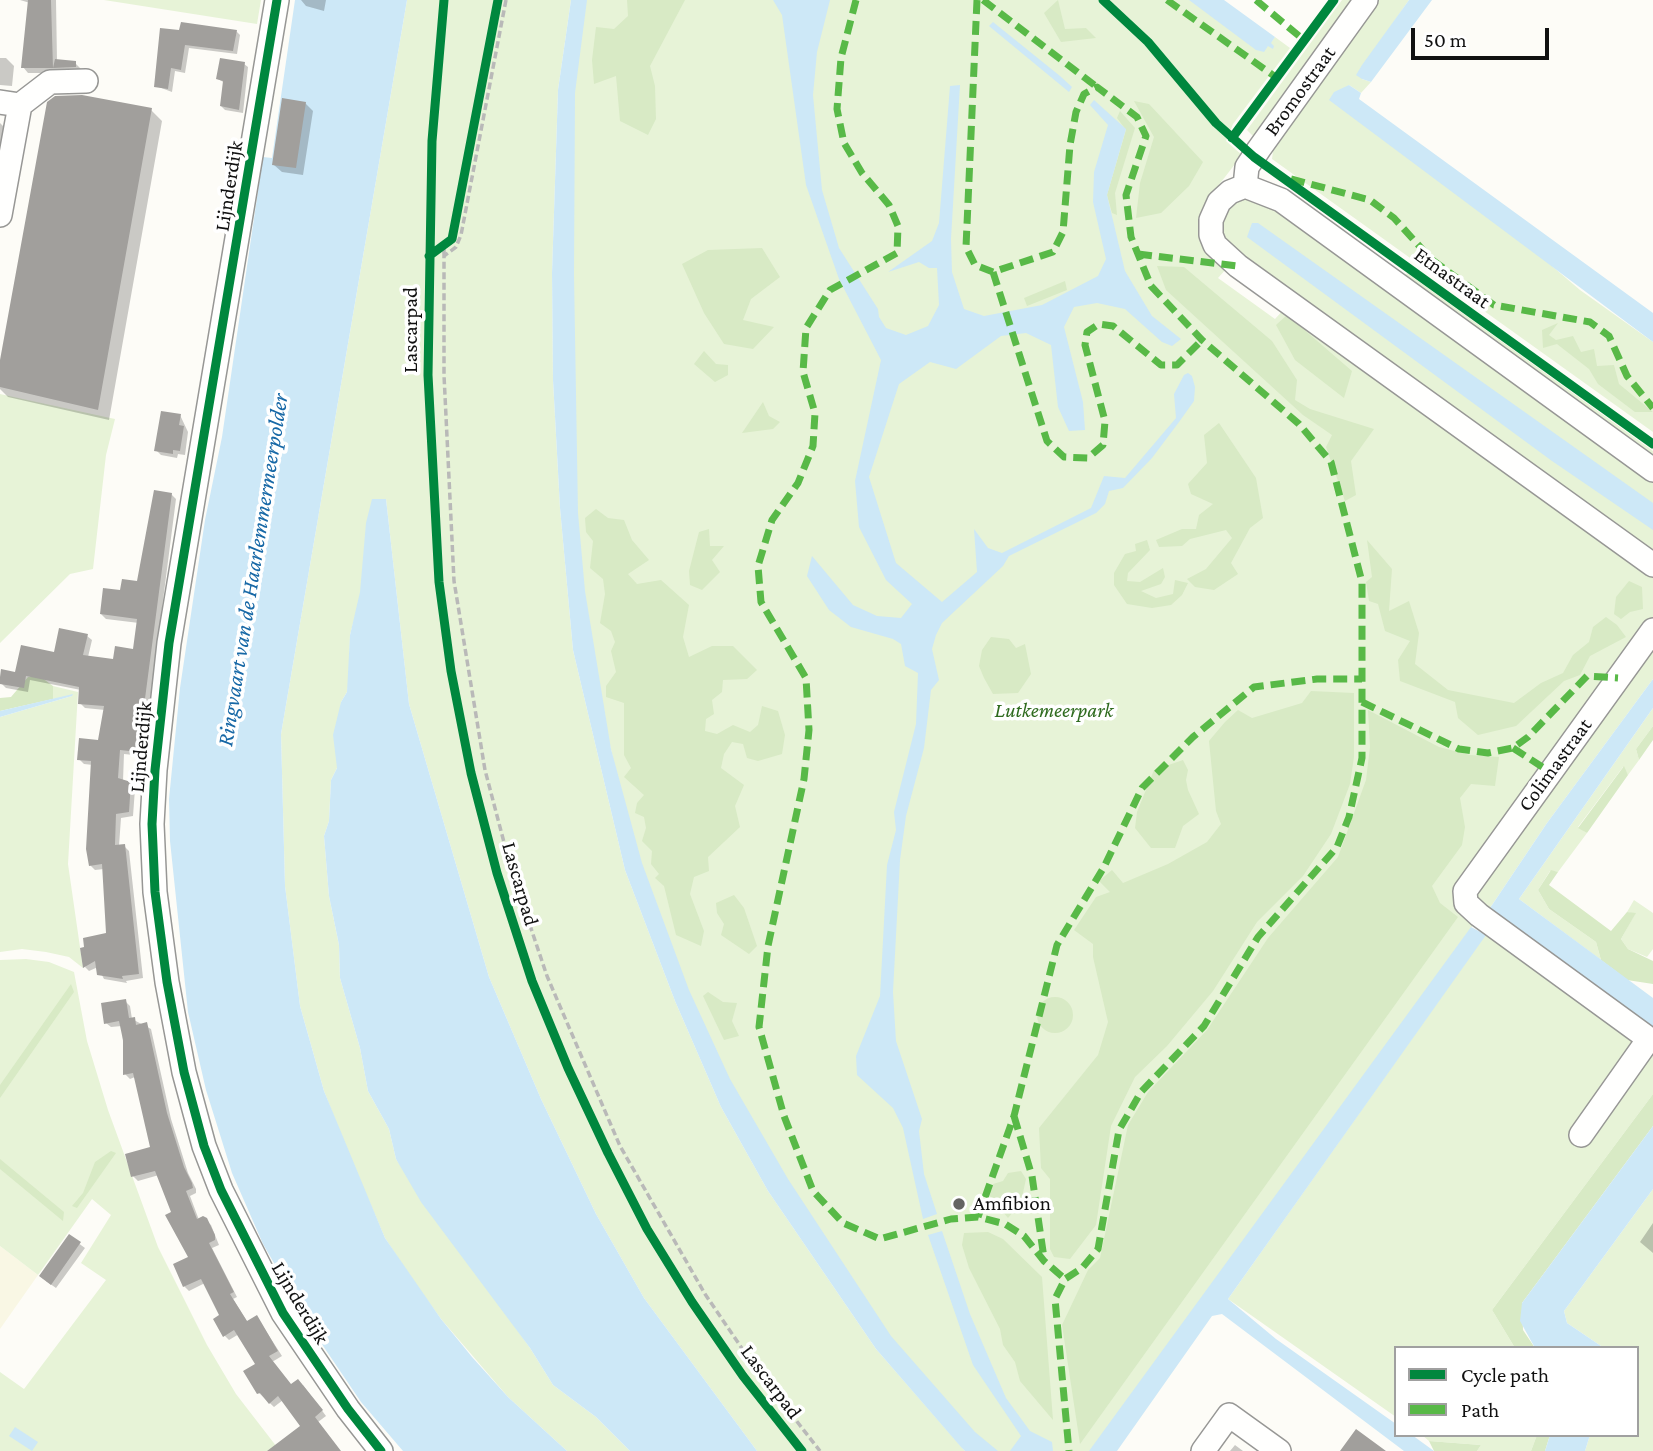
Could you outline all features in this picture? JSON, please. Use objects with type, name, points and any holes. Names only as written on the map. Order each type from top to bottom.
[{"type":"street","name":"Lijnderdijk","points":[[277,0],[169,643],[155,770],[152,824],[155,892],[167,982],[184,1072],[204,1146],[220,1190],[283,1313],[348,1409],[381,1451]]},
{"type":"street","name":"Bromostraat","points":[[1245,186],[1247,167],[1366,0]]},
{"type":"street","points":[[0,215],[10,103],[50,82],[86,81]]},
{"type":"street","name":"Etnastraat","points":[[1245,186],[1268,192],[1281,200],[1653,470]]},
{"type":"street","points":[[1245,186],[1230,192],[1213,212],[1211,235],[1223,252],[1653,565]]},
{"type":"street","name":"Colimastraat","points":[[1581,1135],[1646,1043],[1645,1036],[1466,903],[1465,891],[1653,630]]},
{"type":"street","points":[[1203,1451],[1229,1415],[1279,1451]]},
{"type":"path","points":[[498,0],[452,239],[441,250],[446,454],[454,581],[485,770],[528,922],[581,1062],[620,1146],[705,1294],[756,1369],[820,1451]]},
{"type":"path","points":[[441,250],[456,247],[461,235],[506,0]]},
{"type":"shaded area","points":[[0,1246],[38,1275],[0,1329]]},
{"type":"green space","points":[[104,0],[261,0],[257,24]]},
{"type":"green space","points":[[407,0],[571,0],[558,90],[552,273],[553,380],[560,508],[573,650],[625,870],[675,1001],[721,1107],[768,1191],[876,1349],[965,1451],[757,1451],[644,1298],[596,1214],[541,1099],[489,977],[409,704],[386,499],[350,635],[349,679],[347,692],[341,702],[337,768],[331,780],[329,821],[324,836],[329,896],[339,945],[340,978],[360,1048],[368,1091],[389,1129],[396,1159],[530,1348],[553,1385],[596,1417],[630,1451],[567,1451],[508,1397],[441,1319],[385,1238],[324,1091],[300,1006],[285,886],[281,734]]},
{"type":"green space","name":"Lutkemeerpark","points":[[580,0],[1200,0],[1268,46],[1275,37],[1290,48],[1233,124],[1226,141],[1242,155],[1208,199],[1200,219],[1227,268],[1218,278],[1275,319],[1286,307],[1653,571],[1653,679],[1547,823],[1490,908],[1634,1018],[1458,891],[1478,918],[1209,1301],[1093,1451],[979,1451],[879,1334],[715,1072],[640,877],[579,609],[567,171]]},
{"type":"green space","points":[[627,0],[685,0],[650,66],[655,86],[656,119],[648,135],[620,121],[616,76],[594,84],[592,60],[596,27],[614,29],[628,16]]},
{"type":"green space","points":[[1058,0],[1065,29],[1086,28],[1096,38],[1061,42],[1044,13]]},
{"type":"green space","points":[[1342,0],[1353,0],[1254,137],[1247,130]]},
{"type":"green space","points":[[1379,0],[1409,0],[1377,46],[1362,79],[1371,82],[1361,93],[1349,85],[1345,89],[1580,290],[1653,342],[1653,432],[1272,159],[1274,144]]},
{"type":"green space","points":[[1134,101],[1149,104],[1203,162],[1189,186],[1161,213],[1136,218],[1140,183],[1154,137]]},
{"type":"green space","points":[[1120,111],[1135,128],[1115,193],[1117,215],[1112,213],[1107,195],[1126,130],[1117,118]]},
{"type":"green space","points":[[1256,195],[1653,475],[1653,558],[1236,257],[1221,235],[1222,217],[1235,200]]},
{"type":"green space","points":[[762,248],[780,277],[751,299],[743,320],[774,327],[753,349],[724,344],[704,313],[682,264],[708,250]]},
{"type":"green space","points":[[1157,266],[1184,267],[1272,341],[1297,380],[1295,400],[1310,409],[1374,429],[1351,461],[1356,495],[1345,501],[1326,447],[1332,435],[1303,415],[1166,290]]},
{"type":"green space","points":[[1407,273],[1653,451],[1653,462],[1401,281]]},
{"type":"green space","points":[[1065,281],[1067,290],[1027,306],[1024,298]]},
{"type":"green space","points":[[1287,315],[1352,371],[1344,398],[1295,360],[1276,325]]},
{"type":"green space","points":[[1558,323],[1549,335],[1556,340],[1573,336],[1581,352],[1594,349],[1597,366],[1614,365],[1619,384],[1653,412],[1635,412],[1598,384],[1589,369],[1557,344],[1543,348],[1542,330]]},
{"type":"green space","points":[[704,351],[716,364],[728,365],[728,375],[715,382],[694,364]]},
{"type":"green space","points":[[0,394],[115,419],[106,455],[93,569],[70,574],[0,643]]},
{"type":"green space","points":[[763,402],[769,416],[780,422],[773,429],[742,433]]},
{"type":"green space","points":[[1219,423],[1256,478],[1263,518],[1250,528],[1231,563],[1238,574],[1214,590],[1195,587],[1187,579],[1206,569],[1232,538],[1226,530],[1190,539],[1182,546],[1159,547],[1156,540],[1182,529],[1196,529],[1199,515],[1213,504],[1191,494],[1188,484],[1207,463],[1204,435]]},
{"type":"green space","points":[[596,509],[608,518],[624,520],[632,540],[649,560],[628,574],[637,584],[661,580],[689,605],[683,637],[689,657],[712,646],[733,646],[757,670],[747,679],[723,680],[722,692],[712,700],[714,714],[706,719],[705,731],[717,734],[733,725],[750,732],[758,725],[762,706],[778,711],[785,735],[782,754],[758,761],[747,758],[743,744],[732,742],[724,754],[721,768],[744,785],[735,806],[740,827],[708,857],[709,871],[694,877],[690,894],[704,931],[701,946],[676,935],[664,886],[655,878],[659,874],[651,864],[652,851],[642,841],[646,828],[644,817],[635,813],[637,803],[644,795],[624,777],[631,768],[624,755],[624,703],[606,697],[606,686],[616,672],[611,651],[615,642],[611,631],[600,623],[605,594],[603,579],[590,568],[593,541],[586,532],[585,518]]},
{"type":"green space","points":[[709,529],[710,546],[724,546],[712,560],[720,572],[702,590],[690,585],[689,571],[699,532]]},
{"type":"green space","points":[[1147,540],[1150,550],[1128,573],[1127,581],[1140,582],[1163,568],[1165,577],[1161,584],[1141,591],[1156,598],[1173,594],[1175,580],[1188,583],[1182,595],[1171,605],[1152,608],[1127,604],[1114,585],[1114,573],[1125,554],[1136,551],[1135,544]]},
{"type":"green space","points":[[1367,540],[1392,569],[1389,611],[1409,601],[1419,633],[1415,664],[1448,690],[1514,703],[1541,683],[1563,673],[1573,655],[1589,642],[1593,627],[1606,617],[1617,625],[1626,637],[1590,656],[1580,675],[1564,681],[1516,726],[1478,735],[1458,718],[1455,702],[1400,681],[1398,660],[1410,641],[1385,631],[1378,604],[1369,601],[1366,582],[1372,577]]},
{"type":"green space","points":[[1629,581],[1642,587],[1643,609],[1630,612],[1621,619],[1614,614],[1616,597]]},
{"type":"green space","points":[[991,637],[1009,639],[1016,648],[1025,644],[1031,674],[1018,693],[993,694],[984,678],[979,666],[982,650]]},
{"type":"green space","points":[[28,677],[41,677],[53,686],[53,699],[0,711],[0,698],[11,697]]},
{"type":"green space","points":[[53,686],[78,692],[68,864],[83,968],[69,957],[46,952],[22,949],[0,952],[0,717],[72,696],[53,699]]},
{"type":"green space","points":[[1311,691],[1354,693],[1354,757],[1350,784],[1331,834],[1303,876],[1257,922],[1213,991],[1167,1046],[1135,1077],[1111,1126],[1096,1225],[1070,1259],[1054,1257],[1050,1249],[1050,1179],[1041,1168],[1039,1128],[1098,1055],[1108,1022],[1093,957],[1093,944],[1074,930],[1096,897],[1110,892],[1099,881],[1112,870],[1123,883],[1168,864],[1207,842],[1221,824],[1216,811],[1209,741],[1225,722],[1238,710],[1252,718],[1302,703]]},
{"type":"green space","points":[[1653,708],[1653,726],[1636,749],[1639,760],[1628,775],[1623,767],[1578,827],[1587,833],[1558,872],[1550,871],[1538,890],[1549,909],[1596,942],[1601,960],[1519,899]]},
{"type":"green space","points":[[1368,710],[1439,747],[1470,755],[1499,757],[1495,786],[1471,784],[1460,798],[1465,827],[1462,845],[1432,886],[1440,903],[1458,917],[1080,1444],[1062,1325],[1088,1270],[1100,1258],[1128,1125],[1148,1092],[1207,1030],[1268,938],[1338,857],[1366,780],[1370,747]]},
{"type":"green space","points":[[1653,726],[1653,740],[1639,760],[1636,749]]},
{"type":"green space","points":[[1183,760],[1188,770],[1188,790],[1199,814],[1183,826],[1175,848],[1151,848],[1135,828],[1137,812],[1154,770]]},
{"type":"green space","points":[[1624,766],[1628,775],[1587,833],[1578,828]]},
{"type":"green space","points":[[1551,870],[1558,872],[1549,885],[1611,931],[1627,912],[1636,913],[1621,939],[1628,949],[1653,961],[1653,984],[1627,980],[1601,960],[1596,942],[1549,909],[1538,890]]},
{"type":"green space","points":[[734,895],[744,908],[757,946],[749,954],[721,935],[724,924],[717,913],[716,903]]},
{"type":"green space","points":[[1634,900],[1653,913],[1653,949],[1647,957],[1628,949],[1621,939],[1635,914],[1627,912]]},
{"type":"green space","points":[[1490,928],[1653,1043],[1653,1094],[1492,1310],[1514,1346],[1394,1346],[1394,1416],[1228,1299]]},
{"type":"green space","points":[[0,960],[49,962],[74,972],[87,1041],[108,1110],[158,1247],[207,1345],[236,1394],[280,1451],[0,1451],[0,1372],[24,1389],[106,1280],[81,1263],[111,1215],[92,1199],[38,1275],[0,1246]]},
{"type":"green space","points":[[71,984],[74,992],[0,1098],[0,1085]]},
{"type":"green space","points":[[708,992],[723,1002],[737,1003],[732,1021],[739,1036],[724,1040],[703,996]]},
{"type":"green space","points":[[1055,997],[1068,1002],[1073,1015],[1068,1028],[1055,1033],[1042,1028],[1037,1015],[1042,1002]]},
{"type":"green space","points":[[1653,1094],[1653,1126],[1522,1303],[1523,1330],[1534,1346],[1514,1346],[1492,1310]]},
{"type":"green space","points":[[111,1151],[116,1153],[77,1208],[72,1206],[83,1193],[95,1162]]},
{"type":"green space","points":[[0,1159],[64,1212],[63,1221],[0,1169]]},
{"type":"green space","points":[[1021,1171],[1026,1179],[1021,1202],[1008,1218],[989,1195],[993,1184],[1003,1181],[1008,1173]]},
{"type":"green space","points":[[1653,1189],[1653,1451],[1585,1451],[1589,1437],[1639,1437],[1639,1346],[1601,1346],[1567,1323],[1564,1311]]},
{"type":"green space","points":[[988,1232],[1003,1239],[1042,1277],[1053,1420],[1020,1381],[1015,1362],[1003,1345],[1000,1329],[969,1268],[962,1245],[964,1233]]},
{"type":"green space","points":[[1424,1437],[1536,1437],[1531,1451],[1477,1451],[1481,1445],[1429,1441]]},
{"type":"green space","points":[[1536,1437],[1549,1437],[1545,1451],[1531,1451]]},
{"type":"green space","points":[[1429,1441],[1481,1445],[1477,1451],[1434,1451]]},
{"type":"water","name":"Ringvaart van de Haarlemmermeerpolder","points":[[295,0],[407,0],[281,734],[285,886],[300,1006],[324,1091],[385,1238],[441,1319],[472,1357],[508,1397],[567,1451],[403,1451],[361,1402],[315,1334],[263,1244],[232,1173],[206,1090],[188,1012],[170,841],[169,799],[180,688],[205,520],[222,437],[263,157],[272,158]]},
{"type":"water","points":[[571,0],[587,0],[575,93],[574,275],[578,513],[585,591],[611,749],[642,863],[689,990],[730,1079],[788,1179],[891,1336],[975,1432],[998,1451],[965,1451],[961,1447],[876,1349],[768,1191],[721,1107],[675,1001],[625,870],[573,650],[560,508],[553,380],[552,273],[558,90]]},
{"type":"water","points":[[773,0],[830,0],[817,52],[813,95],[822,190],[839,248],[878,309],[879,317],[886,328],[906,335],[928,326],[939,305],[937,268],[929,268],[919,262],[888,272],[932,241],[939,223],[950,86],[960,85],[951,239],[952,272],[964,309],[984,316],[1042,305],[1098,276],[1106,259],[1093,202],[1094,172],[1108,125],[1090,105],[1094,100],[1126,129],[1107,195],[1125,271],[1152,316],[1181,339],[1172,346],[1162,342],[1125,309],[1097,303],[1074,307],[1064,327],[1083,402],[1085,430],[1069,431],[1058,407],[1051,345],[1026,333],[1001,336],[956,369],[930,362],[899,384],[869,477],[896,563],[942,602],[977,572],[974,529],[988,548],[1002,553],[1091,508],[1104,476],[1125,478],[1176,418],[1174,394],[1184,375],[1188,373],[1192,376],[1195,387],[1194,401],[1152,458],[1123,488],[1109,491],[1105,504],[1096,513],[1009,556],[1003,566],[942,623],[936,635],[932,649],[939,680],[931,690],[924,748],[906,816],[900,860],[893,992],[896,1041],[922,1119],[919,1131],[924,1174],[937,1214],[923,1219],[903,1128],[893,1108],[857,1075],[856,1056],[880,996],[887,865],[896,830],[894,812],[916,724],[918,673],[905,666],[901,644],[893,639],[851,627],[829,610],[807,576],[812,556],[853,605],[877,616],[901,618],[912,604],[886,580],[859,527],[855,481],[881,360],[839,279],[806,185],[782,15]]},
{"type":"water","points":[[1189,0],[1224,0],[1275,37],[1271,43],[1273,49],[1268,46],[1264,52],[1256,50]]},
{"type":"water","points":[[1409,0],[1432,0],[1371,82],[1362,79],[1356,75]]},
{"type":"water","points":[[993,22],[1072,87],[1069,92],[989,26]]},
{"type":"water","points":[[1349,85],[1361,93],[1359,99],[1653,313],[1653,342],[1329,100],[1334,92]]},
{"type":"water","points":[[1252,223],[1258,223],[1653,503],[1653,530],[1552,461],[1247,237]]},
{"type":"water","points":[[372,499],[386,499],[409,704],[489,977],[541,1099],[596,1214],[644,1298],[757,1451],[630,1451],[596,1417],[553,1385],[530,1348],[421,1202],[396,1159],[389,1129],[368,1091],[360,1048],[340,978],[339,945],[329,896],[324,836],[329,821],[331,780],[337,768],[333,735],[341,702],[347,692],[350,635],[360,592],[366,523]]},
{"type":"water","points":[[1653,679],[1653,708],[1519,899],[1653,998],[1653,1031],[1490,908],[1547,823]]},
{"type":"water","points":[[73,694],[72,696],[0,717],[0,711]]},
{"type":"water","points":[[1471,927],[1486,935],[1228,1299],[1276,1339],[1394,1423],[1394,1437],[1415,1437],[1434,1451],[1404,1451],[1222,1314],[1212,1316],[1117,1451],[1089,1451]]},
{"type":"water","points":[[1653,1126],[1653,1189],[1564,1311],[1567,1323],[1601,1346],[1534,1346],[1520,1321],[1522,1303]]},
{"type":"water","points":[[942,1231],[970,1314],[1006,1398],[1030,1431],[1052,1442],[1053,1451],[1010,1451],[1021,1436],[973,1365],[928,1235]]},
{"type":"water","points":[[15,1427],[38,1442],[32,1451],[9,1436]]},
{"type":"water","points":[[1549,1437],[1589,1437],[1585,1451],[1545,1451]]},
{"type":"building","points":[[28,0],[51,0],[53,68],[21,68]]},
{"type":"building","points":[[181,22],[237,30],[233,51],[185,45],[181,70],[171,68],[168,89],[154,87],[160,28],[179,30]]},
{"type":"building","points":[[220,58],[245,62],[239,110],[220,106],[223,81],[216,79]]},
{"type":"building","points":[[55,59],[76,61],[76,67],[53,68]]},
{"type":"building","points":[[82,95],[152,108],[98,410],[0,387],[0,360],[47,102],[55,96]]},
{"type":"building","points":[[282,98],[306,102],[296,168],[272,165]]},
{"type":"building","points":[[161,411],[181,414],[179,425],[184,426],[180,451],[173,450],[173,454],[154,451]]},
{"type":"building","points":[[154,490],[172,493],[138,752],[120,750],[118,778],[131,782],[129,812],[116,814],[115,845],[125,844],[139,974],[122,976],[123,979],[97,975],[95,961],[83,968],[80,948],[84,947],[83,938],[106,933],[102,864],[89,866],[86,849],[91,761],[77,760],[79,738],[98,740],[104,706],[78,704],[79,687],[26,676],[24,688],[0,684],[0,677],[1,669],[15,672],[21,645],[54,652],[59,628],[88,634],[83,655],[113,659],[115,646],[133,649],[137,619],[100,614],[103,588],[120,590],[122,579],[137,581]]},
{"type":"building","points":[[126,999],[129,1018],[135,1017],[136,1025],[147,1022],[167,1113],[184,1167],[192,1183],[193,1188],[186,1191],[197,1219],[203,1216],[207,1218],[215,1235],[215,1240],[209,1243],[234,1292],[230,1294],[247,1321],[257,1315],[278,1351],[269,1356],[291,1384],[298,1379],[323,1410],[315,1417],[341,1451],[267,1451],[300,1426],[278,1396],[269,1404],[260,1393],[257,1394],[243,1371],[255,1364],[234,1330],[223,1337],[213,1319],[219,1315],[201,1279],[183,1287],[173,1264],[188,1257],[165,1215],[171,1212],[155,1171],[131,1177],[125,1154],[150,1147],[133,1073],[123,1075],[123,1040],[119,1021],[104,1024],[101,1003]]},
{"type":"building","points":[[69,1234],[81,1242],[51,1285],[39,1276]]},
{"type":"building","points":[[1356,1429],[1386,1451],[1340,1451]]},
{"type":"marked path","points":[[856,0],[841,58],[837,109],[844,143],[862,173],[889,205],[898,226],[897,253],[830,290],[806,328],[803,372],[815,413],[813,446],[798,483],[772,520],[758,566],[761,602],[806,678],[809,730],[804,779],[768,946],[759,1027],[784,1116],[813,1191],[843,1223],[880,1239],[951,1219],[978,1217],[1005,1224],[1024,1236],[1044,1261],[1065,1279]]},
{"type":"marked path","points":[[977,0],[966,247],[975,265],[993,272],[1053,252],[1063,232],[1070,145],[1076,112],[1084,94],[1097,87],[1137,117],[1146,136],[1126,195],[1131,237],[1151,286],[1202,340],[1299,424],[1331,462],[1362,582],[1362,758],[1349,817],[1337,847],[1258,937],[1204,1026],[1141,1092],[1119,1130],[1098,1249],[1082,1268],[1065,1279],[1055,1299],[1069,1451]]},
{"type":"marked path","points":[[983,0],[1097,87]]},
{"type":"marked path","points":[[1167,0],[1277,78]]},
{"type":"marked path","points":[[1256,0],[1305,41]]},
{"type":"marked path","points":[[1291,179],[1370,200],[1394,218],[1431,259],[1494,305],[1590,322],[1609,336],[1627,376],[1653,408]]},
{"type":"marked path","points":[[1138,254],[1238,266]]},
{"type":"marked path","points":[[993,272],[1047,441],[1064,457],[1088,458],[1103,445],[1105,421],[1085,345],[1087,332],[1099,324],[1113,326],[1161,365],[1177,365],[1202,340]]},
{"type":"marked path","points":[[1362,702],[1459,749],[1488,753],[1513,748],[1528,737],[1587,676],[1618,678]]},
{"type":"marked path","points":[[978,1217],[1014,1116],[1057,945],[1104,867],[1142,788],[1193,737],[1254,687],[1317,679],[1362,679]]},
{"type":"marked path","points":[[1513,748],[1550,772]]},
{"type":"marked path","points":[[1014,1116],[1032,1176],[1044,1258]]},
{"type":"cycle path","points":[[277,0],[169,643],[155,770],[152,824],[155,892],[167,982],[184,1072],[204,1146],[221,1190],[283,1313],[348,1409],[381,1451]]},
{"type":"cycle path","name":"Lascarpad","points":[[444,0],[432,141],[428,375],[439,582],[451,671],[471,773],[497,873],[532,981],[568,1068],[608,1153],[647,1229],[692,1302],[743,1376],[802,1451]]},
{"type":"cycle path","points":[[429,256],[452,239],[498,0]]},
{"type":"cycle path","points":[[1103,0],[1148,42],[1216,123],[1254,157],[1653,444]]},
{"type":"cycle path","points":[[1232,138],[1334,0]]},
{"type":"place","name":"Amfibion","points":[[959,1204]]}]
